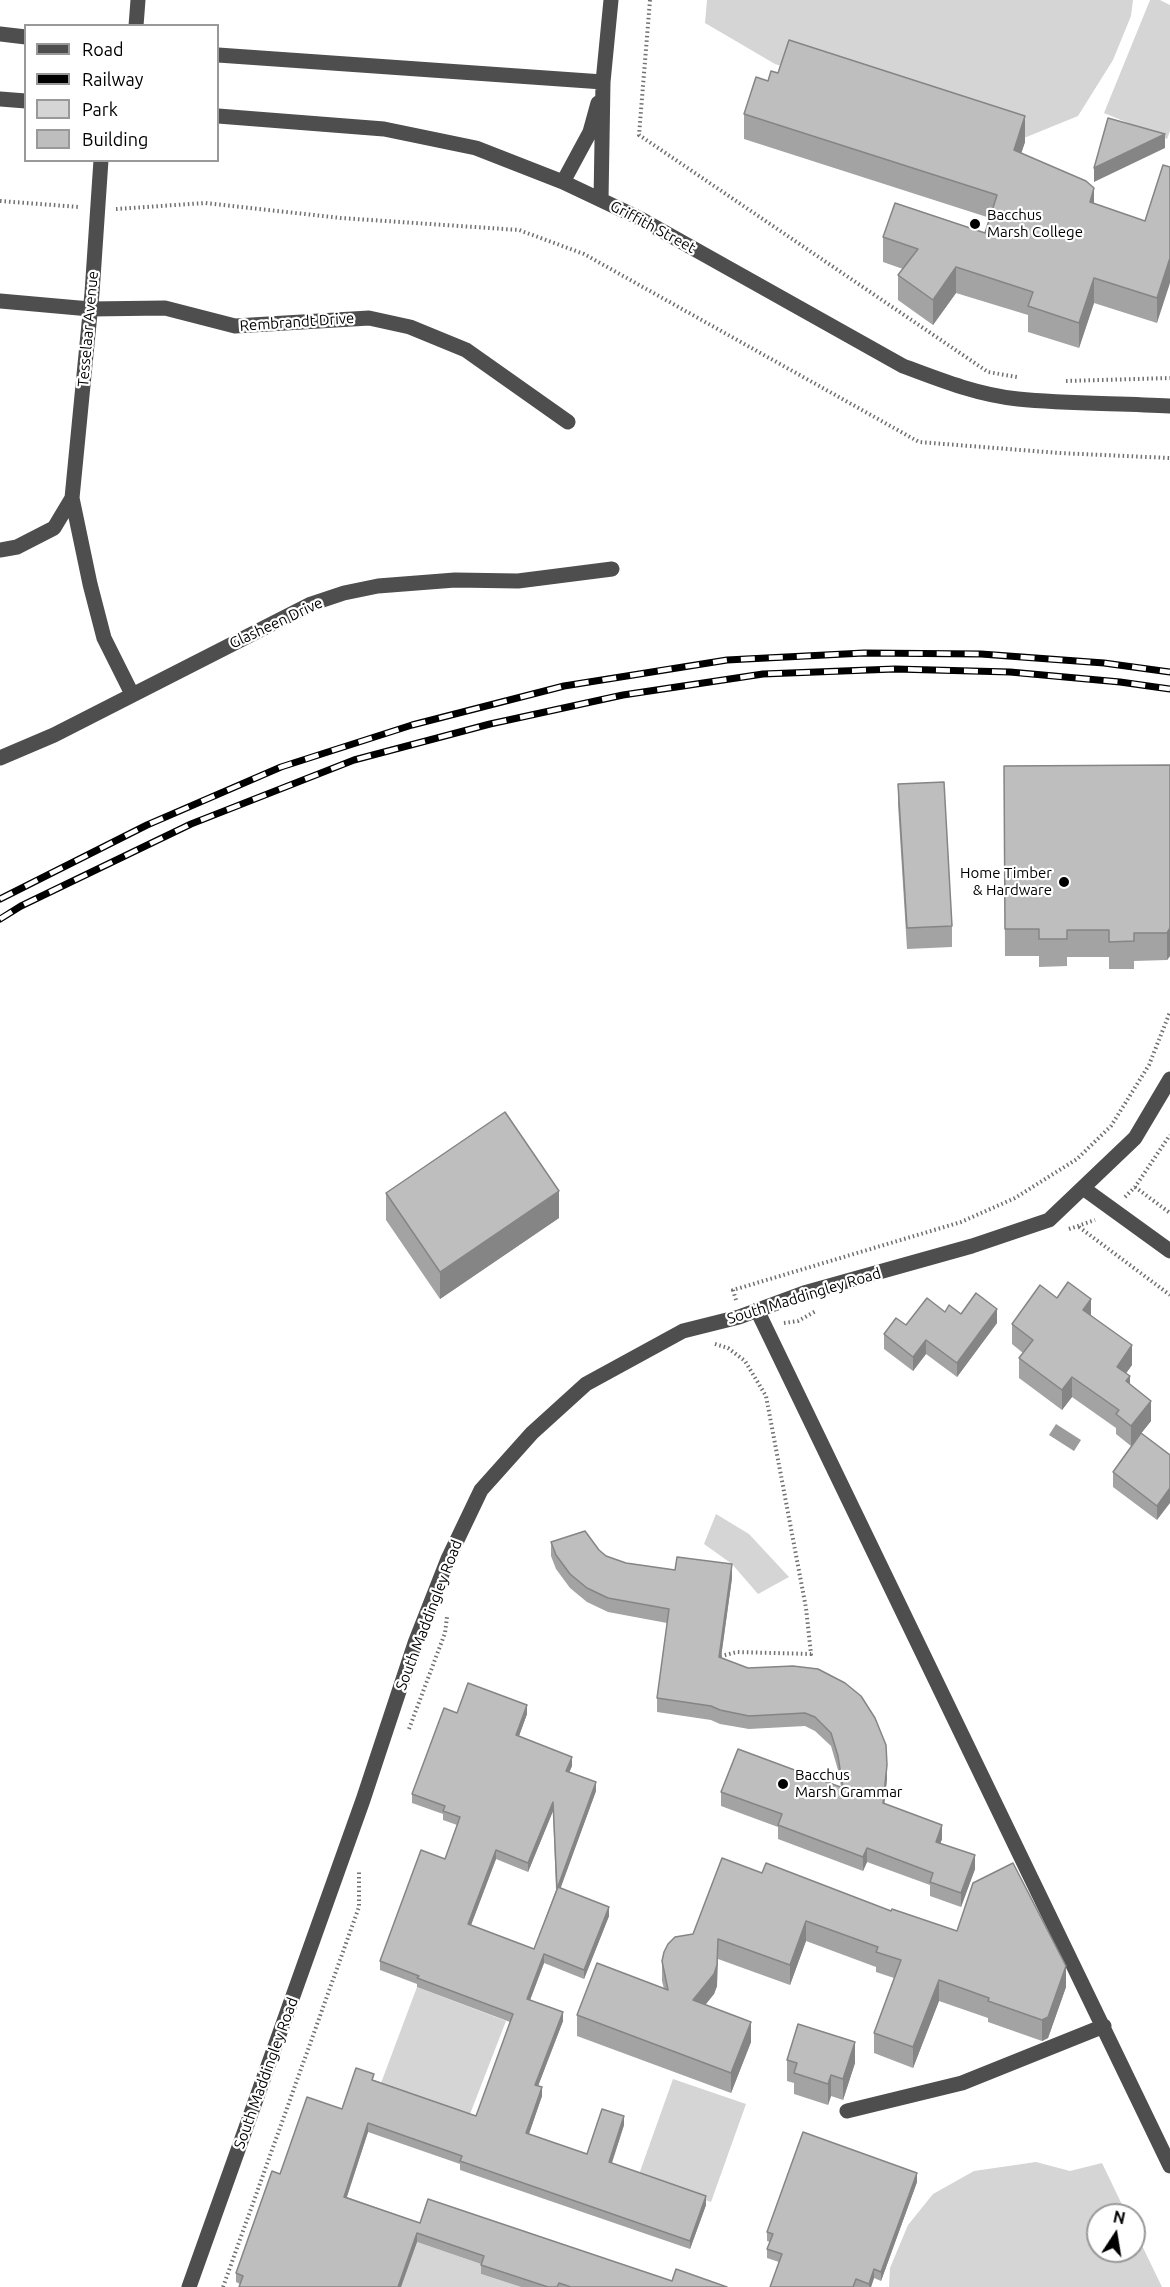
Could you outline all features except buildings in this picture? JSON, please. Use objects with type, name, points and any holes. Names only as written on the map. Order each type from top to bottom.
[{"type":"street","points":[[136,24],[138,0]]},
{"type":"street","points":[[601,200],[603,82],[610,0]]},
{"type":"street","points":[[0,34],[24,37]]},
{"type":"street","points":[[219,55],[603,82]]},
{"type":"street","points":[[562,182],[590,132],[603,82]]},
{"type":"street","points":[[0,99],[24,101]]},
{"type":"street","name":"Griffith Street","points":[[219,116],[384,129],[476,148],[562,182],[639,218],[903,366],[975,391],[1017,399],[1170,406]]},
{"type":"street","name":"Tesselaar Avenue","points":[[101,162],[72,498],[104,638],[132,694]]},
{"type":"street","name":"Rembrandt Drive","points":[[0,302],[90,309],[165,308],[235,326],[355,317],[369,318],[410,327],[466,350],[568,422]]},
{"type":"street","name":"Griffith Street","points":[[1068,401],[1170,400]]},
{"type":"street","name":"Tesselaar Avenue","points":[[0,550],[17,547],[54,528],[72,498]]},
{"type":"street","name":"Glasheen Drive","points":[[0,758],[54,735],[311,604],[344,593],[378,586],[419,582],[518,581],[612,569]]},
{"type":"street","name":"South Maddingley Road","points":[[189,2287],[363,1800],[415,1643],[448,1559],[481,1490],[532,1433],[586,1384],[683,1331],[739,1317],[804,1293],[972,1246],[1049,1220],[1134,1138],[1170,1079]]},
{"type":"street","points":[[1083,1188],[1170,1251]]},
{"type":"street","points":[[757,1310],[1170,2166]]},
{"type":"street","points":[[847,2111],[962,2083],[1104,2026]]},
{"type":"path","points":[[650,0],[639,135],[988,372],[1020,378]]},
{"type":"path","points":[[0,201],[120,209],[205,203],[341,218],[519,230],[584,254],[919,442],[1059,453],[1170,458]]},
{"type":"path","points":[[1065,381],[1170,378]]},
{"type":"path","points":[[739,1317],[733,1290],[961,1222],[1015,1198],[1077,1159],[1112,1126],[1149,1065],[1170,1012]]},
{"type":"path","points":[[1067,1230],[1092,1222],[1113,1209],[1135,1187],[1170,1135]]},
{"type":"path","points":[[1135,1187],[1170,1213]]},
{"type":"path","points":[[1078,1227],[1170,1295]]},
{"type":"path","points":[[765,1326],[798,1321],[819,1310]]},
{"type":"path","points":[[707,1345],[725,1340]]},
{"type":"path","points":[[715,1344],[728,1348],[745,1361],[766,1396],[806,1608],[811,1654],[737,1652],[722,1656]]},
{"type":"path","points":[[408,1732],[446,1633],[447,1616]]},
{"type":"path","points":[[223,2287],[359,1907],[359,1869]]},
{"type":"green space","points":[[707,0],[1133,0],[1131,16],[1113,60],[1078,116],[1024,138],[775,64],[705,23]]},
{"type":"green space","points":[[1150,0],[1160,0],[1170,5],[1170,131],[1167,139],[1104,113]]},
{"type":"green space","points":[[716,1514],[749,1534],[789,1577],[758,1594],[732,1564],[704,1544]]},
{"type":"green space","points":[[417,1987],[506,2021],[467,2122],[378,2091]]},
{"type":"green space","points":[[673,2079],[746,2104],[711,2202],[638,2177]]},
{"type":"green space","points":[[1036,2162],[1070,2171],[1102,2163],[1121,2203],[1086,2203],[1086,2263],[1146,2263],[1146,2254],[1162,2287],[889,2287],[890,2268],[908,2225],[933,2194],[974,2171]]},
{"type":"green space","points":[[417,2242],[484,2265],[481,2274],[521,2287],[401,2287]]},
{"type":"shaded area","points":[[1056,1424],[1081,1440],[1074,1451],[1049,1435]]},
{"type":"railway","points":[[0,899],[147,825],[281,767],[412,725],[564,686],[727,660],[864,653],[981,654],[1104,663],[1170,672]]},
{"type":"railway","points":[[0,919],[21,906],[191,824],[354,760],[490,724],[623,695],[763,674],[895,669],[1010,672],[1170,689]]},
{"type":"place","name":"Bacchus Marsh College","points":[[975,224]]},
{"type":"place","name":"Home Timber & Hardware","points":[[1064,882]]},
{"type":"place","name":"Bacchus Marsh Grammar","points":[[783,1784]]}]
